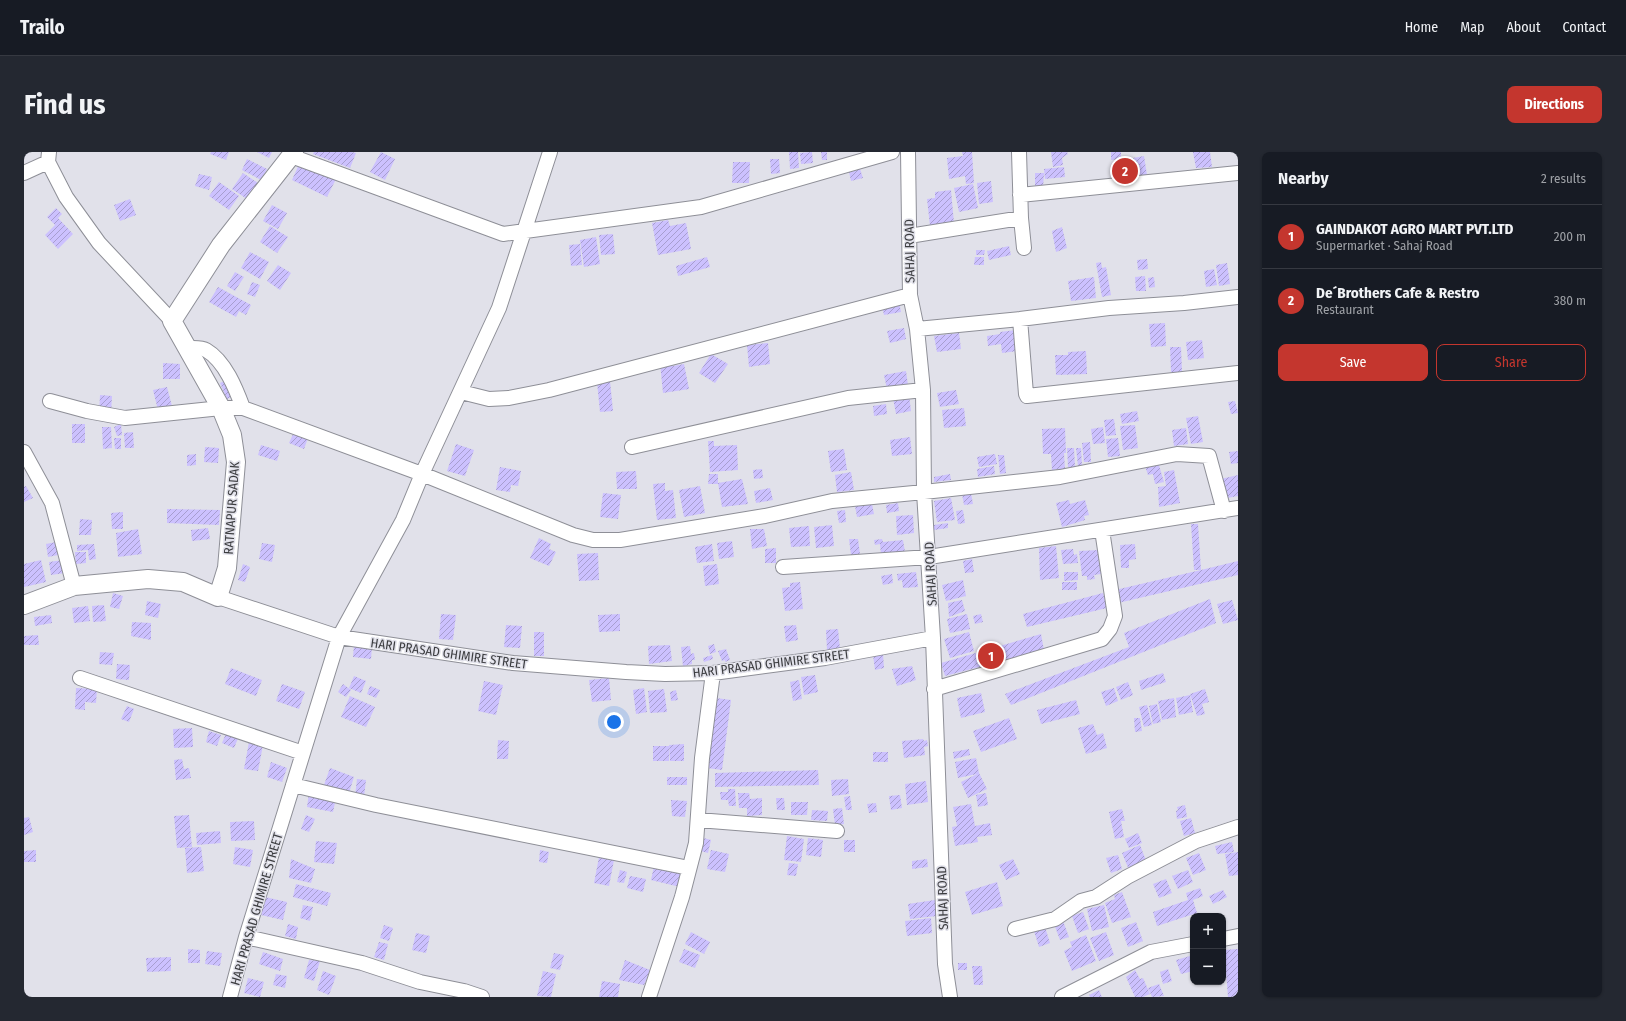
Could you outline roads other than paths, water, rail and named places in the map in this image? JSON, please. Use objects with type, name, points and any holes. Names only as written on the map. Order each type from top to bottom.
[{"type":"main road","points":[[172,321],[221,245],[293,154]]},
{"type":"main road","name":"RATNAPUR SADAK","points":[[172,321],[221,408],[232,435],[236,462],[227,568],[218,597]]},
{"type":"main road","points":[[24,604],[74,586],[148,579],[183,582],[218,597]]},
{"type":"street","points":[[218,597],[339,637],[403,520],[422,474],[500,308],[550,152]]},
{"type":"street","points":[[293,154],[486,229],[503,234],[701,206],[892,152]]},
{"type":"street","name":"SAHAJ ROAD","points":[[908,152],[910,295],[917,329],[923,390],[924,492],[933,638],[945,964],[950,997]]},
{"type":"street","points":[[1020,152],[1020,195],[1024,248]]},
{"type":"street","points":[[24,172],[48,157],[66,197],[99,243],[172,321]]},
{"type":"street","points":[[1020,195],[1238,173]]},
{"type":"street","points":[[909,236],[1021,218]]},
{"type":"street","points":[[461,392],[489,399],[509,398],[548,390],[910,295]]},
{"type":"street","points":[[917,329],[1020,319],[1109,308],[1184,303],[1238,297]]},
{"type":"street","points":[[1020,319],[1027,396],[1238,373]]},
{"type":"street","points":[[187,348],[201,348],[206,350],[220,363],[234,382],[243,408]]},
{"type":"street","points":[[632,447],[848,398],[923,390]]},
{"type":"street","points":[[50,401],[87,411],[125,418],[221,408],[243,408],[422,474],[573,535],[593,540],[620,540],[765,516],[832,501],[1060,476],[1177,454],[1209,456],[1224,511]]},
{"type":"street","points":[[24,452],[52,503],[74,586]]},
{"type":"street","points":[[783,567],[929,557],[1238,508]]},
{"type":"street","points":[[934,689],[1102,638],[1110,629],[1114,616],[1102,530]]},
{"type":"street","name":"HARI PRASAD GHIMIRE STREET","points":[[230,997],[246,937],[339,637],[513,663],[657,674],[713,672],[825,658],[933,638]]},
{"type":"street","points":[[649,997],[675,921],[696,843],[702,758],[713,672]]},
{"type":"street","points":[[80,678],[303,752]]},
{"type":"street","points":[[293,785],[376,805],[689,868]]},
{"type":"street","points":[[698,820],[837,831]]},
{"type":"street","points":[[1015,929],[1055,919],[1081,901],[1096,896],[1127,877],[1196,841],[1238,827]]},
{"type":"street","points":[[1226,938],[1238,936]]},
{"type":"street","points":[[246,937],[362,963],[420,982],[464,991],[482,997]]},
{"type":"street","points":[[1062,997],[1151,952],[1190,945]]},
{"type":"place","name":"De´Brothers Cafe & Restro","points":[[1125,171]]},
{"type":"place","name":"GAINDAKOT AGRO MART PVT.LTD","points":[[991,656]]}]
